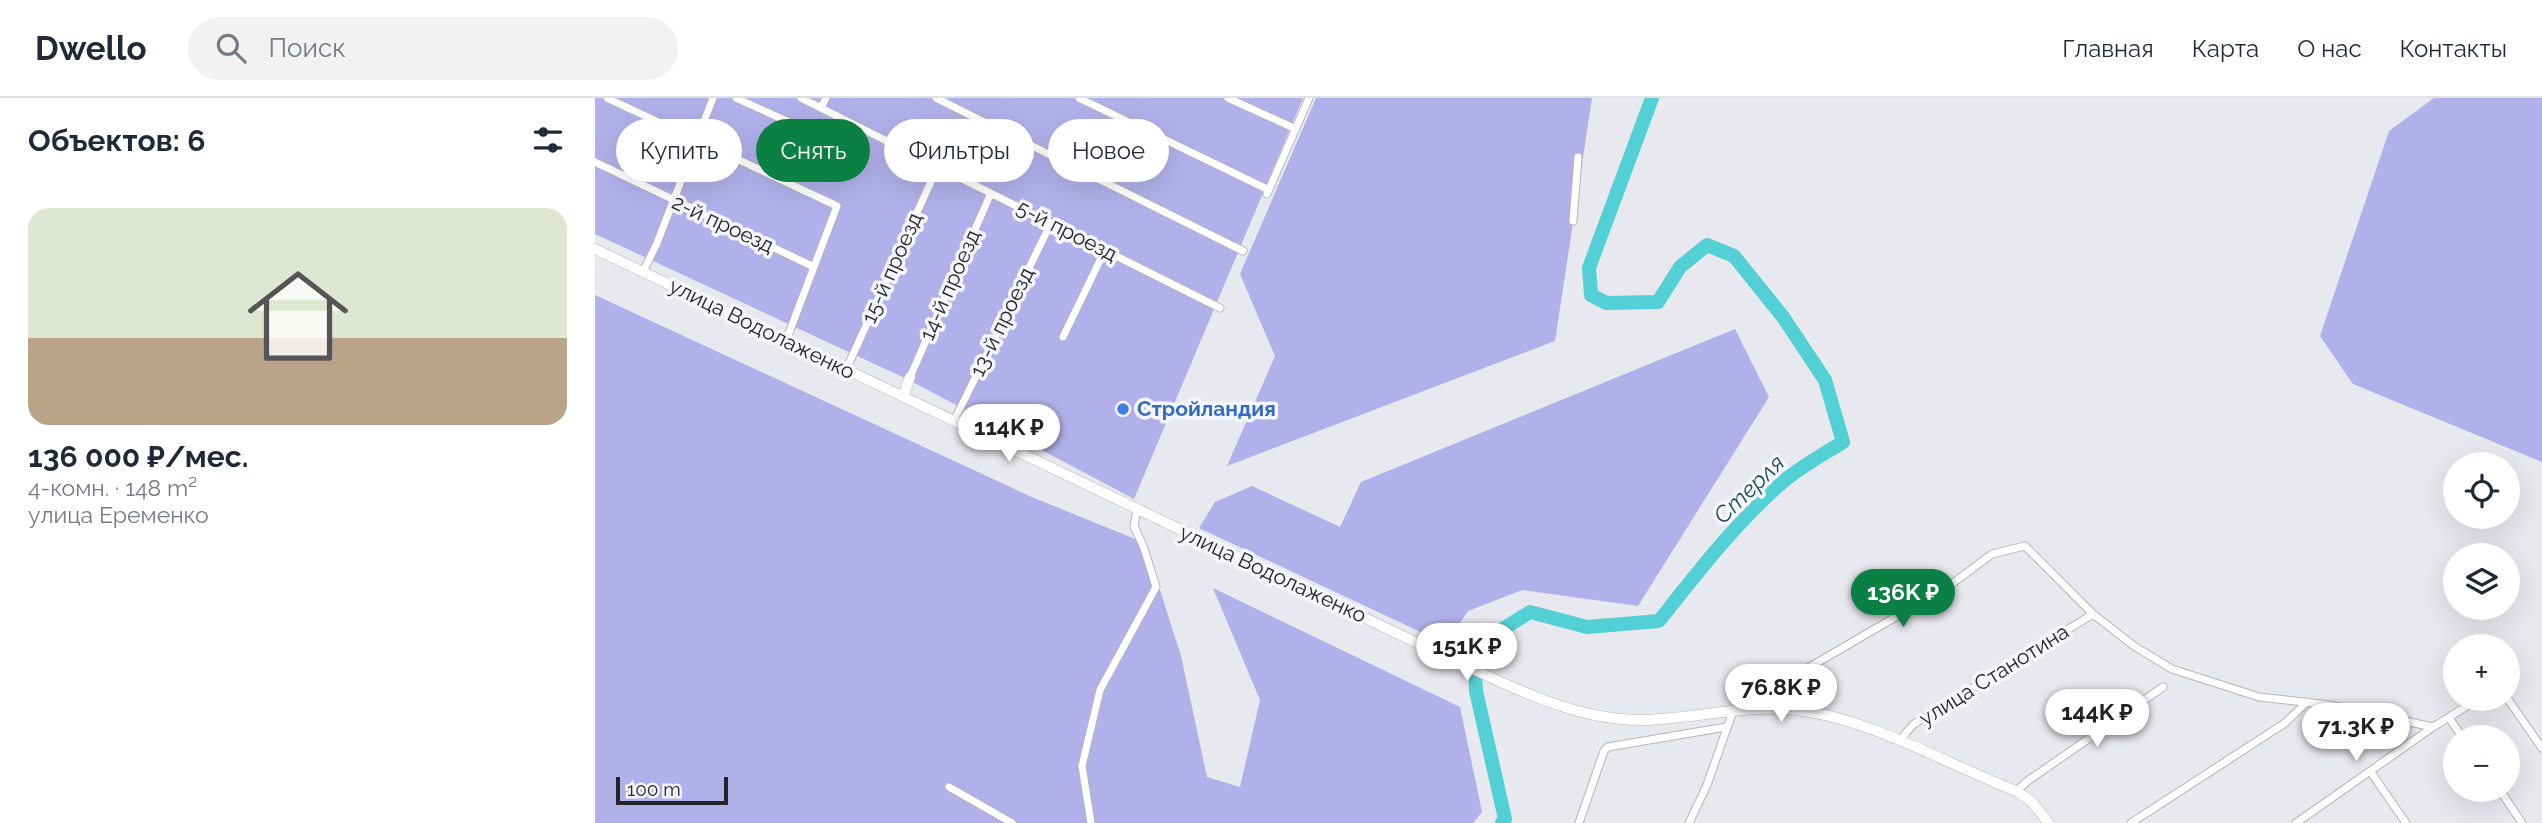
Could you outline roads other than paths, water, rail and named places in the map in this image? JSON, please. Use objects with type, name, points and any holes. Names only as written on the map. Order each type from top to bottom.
[{"type":"main road","name":"улица Водолаженко","points":[[595,249],[1436,652],[1511,685],[1573,709],[1612,718],[1644,720],[1771,709],[1820,713],[1860,725],[2016,792],[2031,801],[2049,823]]},
{"type":"main road","points":[[903,397],[910,377]]},
{"type":"street","points":[[607,98],[650,119]]},
{"type":"street","points":[[705,119],[713,98]]},
{"type":"street","points":[[736,98],[782,119]]},
{"type":"street","name":"5-й проезд","points":[[801,98],[884,139]]},
{"type":"street","points":[[821,108],[826,98]]},
{"type":"street","points":[[936,98],[1243,251]]},
{"type":"street","points":[[1079,98],[1268,192],[1309,98]]},
{"type":"street","points":[[1228,98],[1296,129]]},
{"type":"street","points":[[1573,221],[1578,157]]},
{"type":"street","name":"2-й проезд","points":[[595,162],[814,267]]},
{"type":"street","points":[[742,162],[837,206],[786,341]]},
{"type":"street","points":[[643,272],[680,182]]},
{"type":"street","name":"15-й проезд","points":[[846,370],[931,182]]},
{"type":"street","name":"5-й проезд","points":[[969,182],[1220,308]]},
{"type":"street","name":"14-й проезд","points":[[910,377],[991,193]]},
{"type":"street","name":"13-й проезд","points":[[954,421],[1051,223]]},
{"type":"street","points":[[1063,337],[1105,250]]},
{"type":"street","points":[[1091,823],[1081,766],[1100,690],[1156,587],[1134,526],[1137,509]]},
{"type":"street","points":[[1771,709],[1769,696],[1782,683],[1949,586],[1992,554],[2025,546],[2093,614],[2134,646],[2172,669],[2259,697],[2307,702],[2433,727]]},
{"type":"street","name":"улица Станотина","points":[[1901,742],[1914,724],[2093,614]]},
{"type":"street","points":[[2016,792],[2029,780],[2163,687]]},
{"type":"street","points":[[2131,823],[2285,723],[2307,702]]},
{"type":"street","points":[[1689,823],[1707,785],[1733,711]]},
{"type":"street","points":[[2296,823],[2433,727],[2461,711]]},
{"type":"street","points":[[2516,711],[2542,748]]},
{"type":"street","points":[[2450,719],[2454,725]]},
{"type":"street","points":[[1579,823],[1604,751],[1608,747],[1726,727]]},
{"type":"street","points":[[2370,771],[2406,823]]},
{"type":"street","points":[[949,787],[1012,823]]},
{"type":"street","points":[[2508,802],[2522,823]]},
{"type":"waterway","name":"Стерля","points":[[1502,823],[1505,819],[1476,691],[1474,647],[1530,612],[1587,627],[1659,621],[1719,548],[1767,496],[1798,470],[1843,442],[1825,380],[1783,317],[1734,256],[1707,245],[1680,267],[1658,302],[1606,303],[1591,295],[1589,268],[1652,98]]},
{"type":"place","name":"Стройландия","points":[[1123,409]]}]
